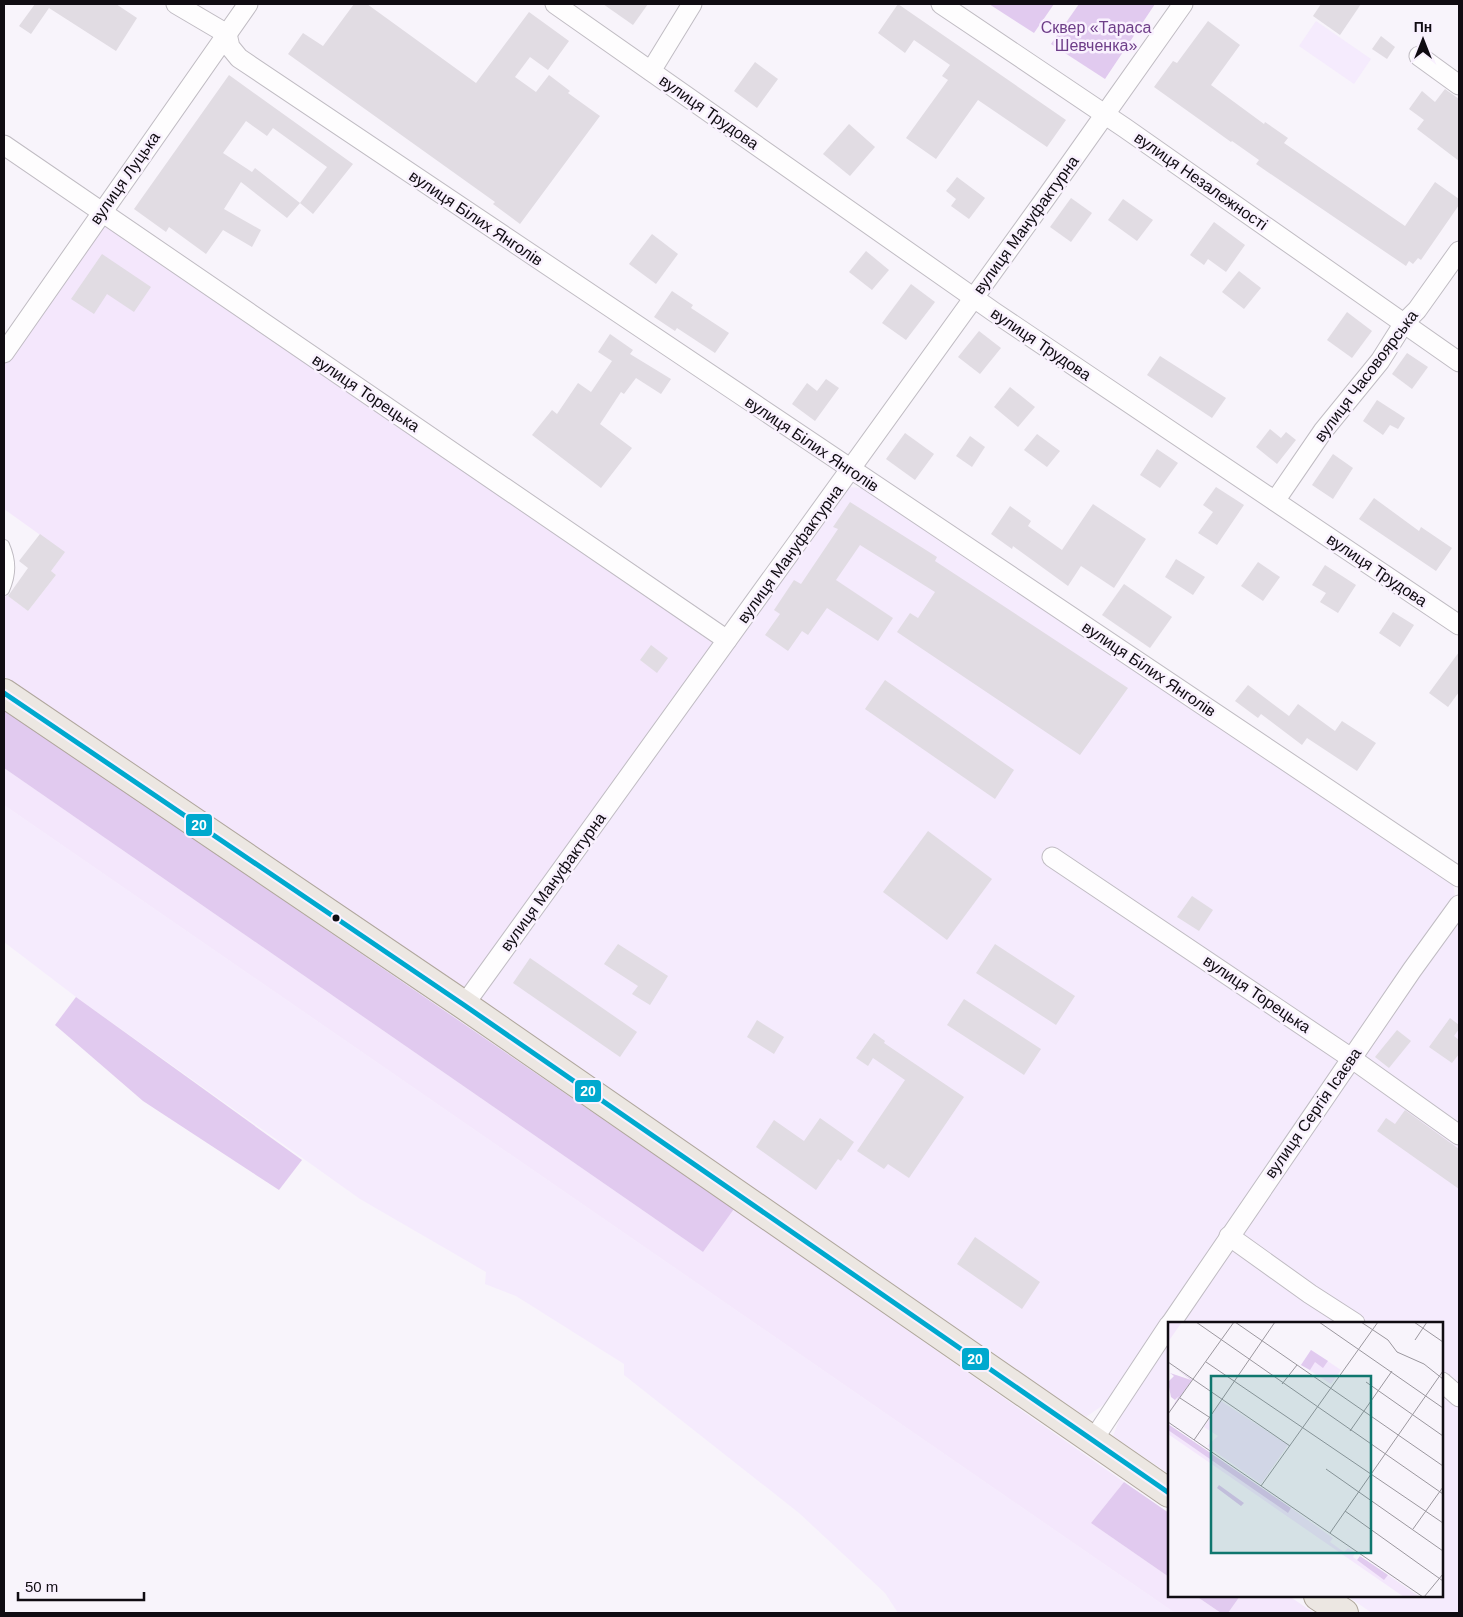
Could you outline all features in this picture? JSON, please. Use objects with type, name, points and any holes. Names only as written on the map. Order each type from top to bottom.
[{"type":"main road","points":[[4,693],[464,1005],[1168,1492]]},
{"type":"main road","points":[[1320,1597],[1344,1613]]},
{"type":"street","points":[[176,4],[227,34]]},
{"type":"street","name":"вулиця Луцька","points":[[4,353],[248,4]]},
{"type":"street","name":"вулиця Трудова","points":[[555,4],[975,297],[1459,626]]},
{"type":"street","points":[[651,71],[692,4]]},
{"type":"street","name":"вулиця Незалежності","points":[[941,4],[1459,362]]},
{"type":"street","name":"вулиця Мануфактурна","points":[[464,1005],[975,297],[1183,4]]},
{"type":"street","name":"вулиця Білих Янголів","points":[[227,34],[230,48],[239,58],[850,470],[1459,877]]},
{"type":"street","points":[[1419,56],[1459,85]]},
{"type":"street","name":"вулиця Торецька","points":[[4,145],[727,640]]},
{"type":"street","name":"вулиця Часовоярська","points":[[1275,502],[1323,431],[1380,361],[1404,323],[1417,310],[1459,251]]},
{"type":"street","name":"вулиця Торецька","points":[[1052,857],[1351,1058],[1459,1135]]},
{"type":"street","name":"вулиця Сергія Ісаєва","points":[[1171,1322],[1351,1058],[1459,905]]},
{"type":"street","points":[[1229,1236],[1354,1322]]},
{"type":"street","name":"вулиця Сергія Ісаєва","points":[[1093,1440],[1168,1327]]},
{"type":"street","points":[[1443,1383],[1459,1397]]},
{"type":"lane","points":[[4,545],[10,567],[9,578],[4,590]]},
{"type":"shaded area","points":[[1316,21],[1371,59],[1354,84],[1299,46]]},
{"type":"shaded area","points":[[99,227],[110,227],[708,635],[713,645],[465,989],[4,676],[4,599],[7,595],[28,611],[56,575],[51,571],[64,552],[4,509],[4,366]]},
{"type":"shaded area","points":[[848,487],[862,488],[1453,884],[1455,896],[1406,963],[1109,1401],[1086,1417],[480,999]]},
{"type":"shaded area","points":[[4,768],[703,1252],[734,1209],[1124,1482],[1091,1523],[1168,1576],[1168,1597],[1197,1597],[1221,1613],[1175,1613],[4,805]]},
{"type":"shaded area","points":[[4,805],[1175,1613],[898,1613],[885,1593],[799,1513],[624,1375],[624,1364],[516,1296],[485,1284],[486,1272],[360,1199],[76,997],[4,942]]},
{"type":"shaded area","points":[[1459,920],[1459,1613],[1372,1613],[1348,1597],[1443,1597],[1443,1322],[1182,1322]]},
{"type":"shaded area","points":[[1168,1342],[1168,1473],[1113,1436],[1123,1410]]},
{"type":"shaded area","points":[[1239,1597],[1290,1597],[1314,1613],[1228,1613]]},
{"type":"green space","points":[[989,4],[1054,4],[1034,33]]},
{"type":"green space","name":"Сквер «Тараса Шевченка»","points":[[1079,4],[1155,4],[1105,79],[1051,44]]},
{"type":"green space","points":[[4,709],[734,1209],[703,1252],[4,768]]},
{"type":"green space","points":[[76,997],[302,1160],[279,1190],[143,1101],[55,1025]]},
{"type":"green space","points":[[1124,1482],[1168,1512],[1168,1576],[1091,1523]]},
{"type":"green space","points":[[1197,1597],[1239,1597],[1228,1613],[1221,1613]]},
{"type":"building","points":[[35,4],[116,4],[137,18],[116,51],[49,8],[31,34],[19,26]]},
{"type":"building","points":[[354,4],[367,4],[476,83],[529,12],[569,41],[548,70],[530,57],[515,77],[536,92],[549,75],[570,91],[568,93],[600,116],[520,224],[493,204],[495,202],[288,54],[303,33],[323,46]]},
{"type":"building","points":[[603,4],[648,4],[633,25]]},
{"type":"building","points":[[898,4],[1066,120],[1047,147],[978,100],[936,159],[906,138],[948,80],[942,76],[950,65],[914,40],[905,53],[878,33]]},
{"type":"building","points":[[1321,4],[1361,4],[1340,35],[1313,16]]},
{"type":"building","points":[[1208,21],[1240,45],[1211,85],[1264,124],[1265,122],[1288,138],[1284,143],[1405,226],[1435,182],[1459,199],[1459,205],[1421,260],[1418,258],[1413,264],[1409,261],[1406,266],[1256,164],[1259,160],[1154,87],[1173,61],[1177,63]]},
{"type":"building","points":[[1381,36],[1395,47],[1387,59],[1372,49]]},
{"type":"building","points":[[755,62],[778,79],[757,108],[734,91]]},
{"type":"building","points":[[229,75],[353,164],[313,214],[300,203],[287,218],[241,182],[224,209],[261,230],[252,247],[223,230],[206,254],[169,227],[166,232],[134,209]],"holes":[[[246,121],[267,136],[273,128],[327,167],[300,203],[255,168],[252,172],[223,153]]]},
{"type":"building","points":[[1445,89],[1459,99],[1459,161],[1417,129],[1424,120],[1409,109],[1422,91],[1435,102]]},
{"type":"building","points":[[849,124],[875,147],[850,176],[823,154]]},
{"type":"building","points":[[957,177],[985,198],[969,219],[951,206],[956,199],[946,191]]},
{"type":"building","points":[[1071,198],[1092,213],[1071,242],[1050,227]]},
{"type":"building","points":[[1123,199],[1153,220],[1137,241],[1108,220]]},
{"type":"building","points":[[1214,222],[1245,245],[1226,272],[1208,259],[1204,265],[1190,255]]},
{"type":"building","points":[[652,234],[678,254],[656,284],[629,264]]},
{"type":"building","points":[[866,251],[889,270],[872,290],[849,272]]},
{"type":"building","points":[[102,254],[151,287],[134,312],[107,294],[94,314],[71,299]]},
{"type":"building","points":[[1239,271],[1261,288],[1244,309],[1222,292]]},
{"type":"building","points":[[911,284],[935,302],[906,340],[882,323]]},
{"type":"building","points":[[672,291],[693,305],[691,308],[729,333],[715,353],[677,328],[675,331],[654,317]]},
{"type":"building","points":[[1347,312],[1372,331],[1352,358],[1327,340]]},
{"type":"building","points":[[979,331],[1001,348],[980,374],[958,357]]},
{"type":"building","points":[[610,334],[633,350],[630,354],[671,379],[661,394],[636,378],[624,394],[621,392],[600,424],[632,448],[601,488],[532,435],[552,410],[557,414],[578,383],[591,392],[612,361],[598,352]]},
{"type":"building","points":[[1407,353],[1428,367],[1412,389],[1392,374]]},
{"type":"building","points":[[1160,356],[1226,398],[1212,418],[1147,375]]},
{"type":"building","points":[[826,379],[839,388],[815,421],[792,404],[807,383],[817,391]]},
{"type":"building","points":[[1010,387],[1035,407],[1018,427],[994,407]]},
{"type":"building","points":[[1377,400],[1405,418],[1398,429],[1390,425],[1383,435],[1363,421]]},
{"type":"building","points":[[1270,429],[1281,438],[1286,432],[1296,440],[1277,464],[1256,447]]},
{"type":"building","points":[[905,433],[934,454],[915,480],[886,459]]},
{"type":"building","points":[[1037,434],[1060,451],[1047,467],[1024,450]]},
{"type":"building","points":[[970,436],[985,447],[972,467],[956,456]]},
{"type":"building","points":[[1157,449],[1178,463],[1160,488],[1140,475]]},
{"type":"building","points":[[1333,454],[1353,468],[1333,499],[1312,485]]},
{"type":"building","points":[[1216,487],[1244,505],[1217,545],[1198,533],[1213,512],[1203,505]]},
{"type":"building","points":[[1374,498],[1419,531],[1421,527],[1452,548],[1436,571],[1359,519]]},
{"type":"building","points":[[850,502],[937,557],[935,561],[1128,688],[1080,755],[897,632],[910,613],[918,618],[935,592],[860,545],[836,580],[893,618],[878,641],[827,608],[808,635],[802,631],[788,651],[765,635],[780,614],[774,610],[794,580],[801,584],[838,529],[833,527]]},
{"type":"building","points":[[1093,504],[1146,539],[1114,588],[1081,566],[1068,586],[1013,546],[1012,549],[991,534],[1010,506],[1031,521],[1028,526],[1062,550]]},
{"type":"building","points":[[40,534],[65,552],[51,571],[56,575],[28,611],[8,596],[28,568],[19,561]]},
{"type":"building","points":[[1176,559],[1205,577],[1193,595],[1165,577]]},
{"type":"building","points":[[1258,562],[1280,577],[1263,601],[1241,586]]},
{"type":"building","points":[[1325,565],[1356,585],[1338,613],[1320,602],[1326,593],[1312,585]]},
{"type":"building","points":[[1124,584],[1172,617],[1150,648],[1102,615]]},
{"type":"building","points":[[1393,612],[1414,625],[1400,647],[1379,633]]},
{"type":"building","points":[[651,645],[668,658],[657,673],[640,660]]},
{"type":"building","points":[[1459,652],[1459,692],[1448,707],[1429,693]]},
{"type":"building","points":[[885,680],[1014,770],[995,799],[865,709]]},
{"type":"building","points":[[1248,685],[1289,716],[1298,704],[1335,731],[1342,721],[1376,743],[1357,771],[1307,738],[1302,745],[1261,714],[1258,718],[1235,701]]},
{"type":"building","points":[[928,831],[992,879],[947,940],[883,892]]},
{"type":"building","points":[[1192,896],[1213,910],[1199,931],[1177,917]]},
{"type":"building","points":[[618,944],[668,976],[650,1005],[632,994],[638,986],[604,964]]},
{"type":"building","points":[[995,944],[1075,996],[1056,1025],[976,973]]},
{"type":"building","points":[[530,958],[637,1032],[620,1057],[513,983]]},
{"type":"building","points":[[964,999],[1041,1049],[1024,1075],[947,1025]]},
{"type":"building","points":[[1450,1018],[1459,1025],[1459,1029],[1454,1036],[1459,1040],[1459,1054],[1452,1063],[1429,1047]]},
{"type":"building","points":[[757,1020],[784,1037],[774,1054],[747,1037]]},
{"type":"building","points":[[1397,1030],[1411,1041],[1389,1068],[1375,1057]]},
{"type":"building","points":[[874,1033],[885,1041],[884,1043],[964,1097],[909,1178],[888,1164],[884,1169],[857,1151],[905,1080],[873,1058],[868,1066],[856,1058]]},
{"type":"building","points":[[1405,1110],[1459,1149],[1459,1189],[1377,1131],[1386,1118],[1395,1124]]},
{"type":"building","points":[[820,1118],[854,1142],[841,1161],[838,1159],[816,1190],[756,1147],[774,1120],[804,1141]]},
{"type":"building","points":[[975,1237],[1040,1282],[1022,1309],[957,1264]]},
{"type":"transit line","name":"20","points":[[4,693],[464,1005],[1168,1492]]}]
